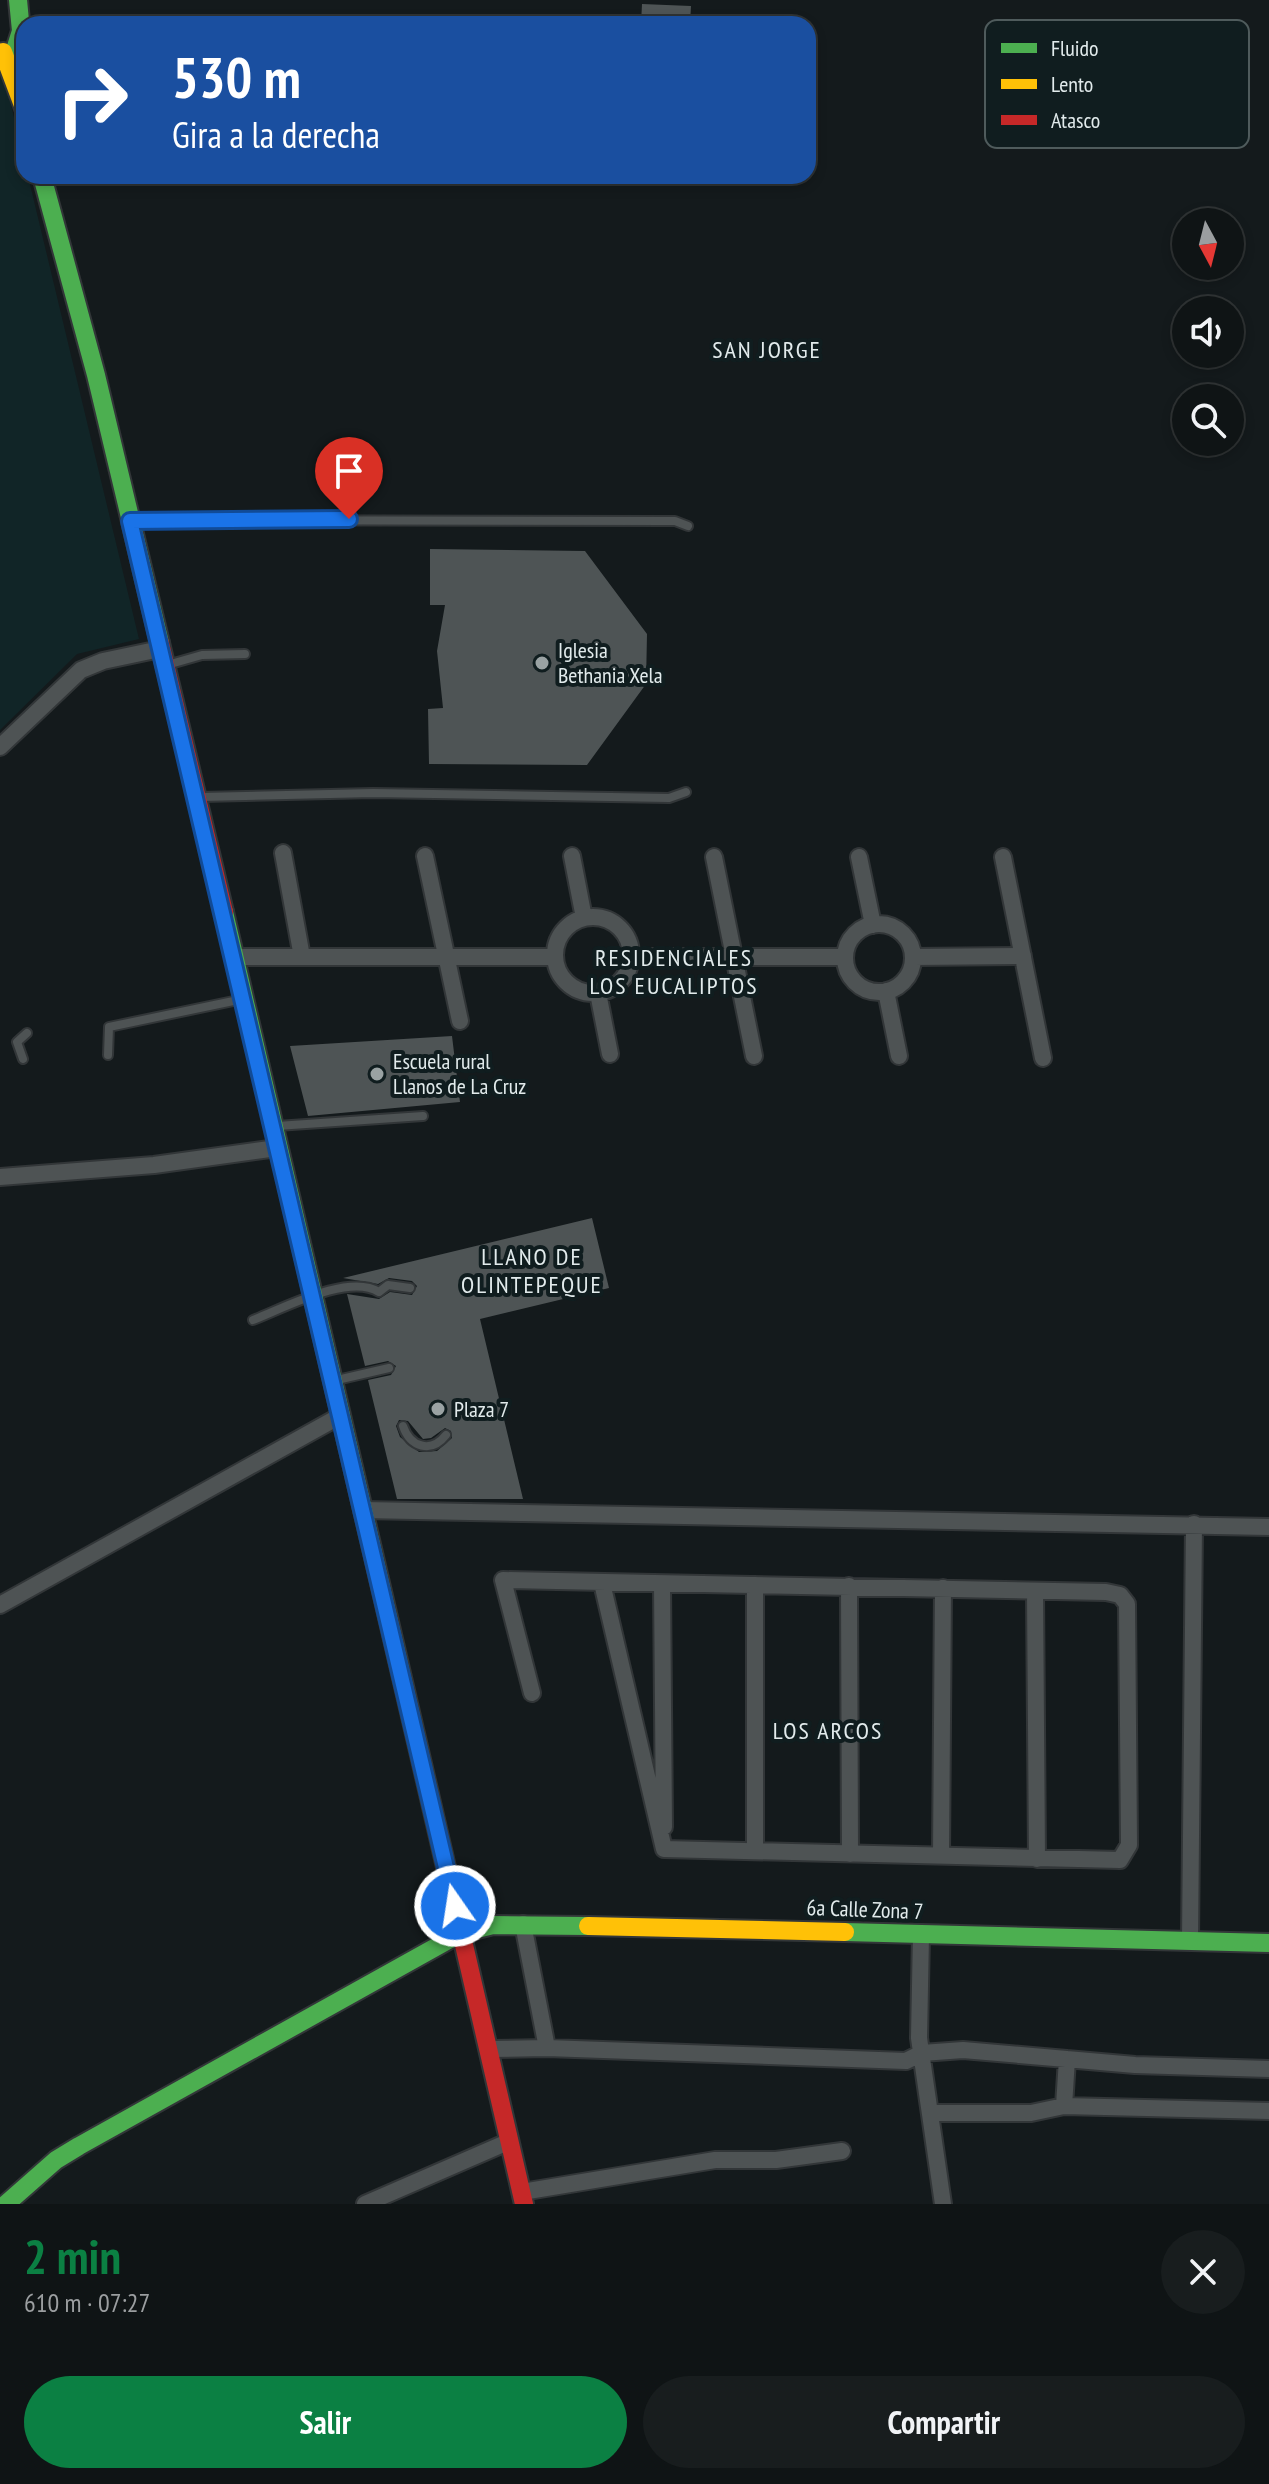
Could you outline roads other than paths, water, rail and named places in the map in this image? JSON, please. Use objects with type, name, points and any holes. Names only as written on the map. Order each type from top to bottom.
[{"type":"main road","points":[[0,46],[16,84]]},
{"type":"main road","points":[[10,66],[16,47]]},
{"type":"main road","points":[[44,184],[197,797],[523,2198]]},
{"type":"main road","name":"6a Calle Zona 7","points":[[6,2204],[29,2195],[79,2146],[461,1933],[493,1925],[1269,1943]]},
{"type":"street","points":[[0,747],[81,670],[103,661],[162,658]]},
{"type":"street","points":[[283,853],[302,957]]},
{"type":"street","points":[[425,856],[460,1021]]},
{"type":"street","points":[[572,856],[584,918]]},
{"type":"street","points":[[714,857],[754,1056]]},
{"type":"street","points":[[859,857],[873,925]]},
{"type":"street","points":[[1003,857],[1043,1058]]},
{"type":"street","points":[[584,918],[606,920],[616,925],[629,944],[631,957],[618,984],[598,993],[573,987],[563,979],[554,957],[563,932],[584,918]]},
{"type":"street","points":[[873,925],[900,931],[907,938],[913,957],[908,976],[886,991],[874,991],[856,983],[845,957],[853,936],[873,925]]},
{"type":"street","points":[[913,957],[1023,956]]},
{"type":"street","points":[[234,957],[554,957]]},
{"type":"street","points":[[631,957],[845,957]]},
{"type":"street","points":[[886,991],[899,1056]]},
{"type":"street","points":[[598,993],[610,1054]]},
{"type":"street","points":[[0,1177],[154,1165],[277,1148]]},
{"type":"street","points":[[0,1605],[340,1416]]},
{"type":"street","points":[[362,1510],[1269,1527]]},
{"type":"street","points":[[1190,1941],[1194,1524]]},
{"type":"street","points":[[532,1693],[503,1580],[1114,1593],[1124,1599],[1129,1617],[1127,1852],[1114,1861],[664,1849]]},
{"type":"street","points":[[602,1583],[664,1849]]},
{"type":"street","points":[[662,1584],[664,1849]]},
{"type":"street","points":[[755,1585],[755,1851]]},
{"type":"street","points":[[849,1586],[850,1854]]},
{"type":"street","points":[[941,1856],[943,1588]]},
{"type":"street","points":[[1035,1591],[1037,1859]]},
{"type":"street","points":[[523,1924],[547,2048]]},
{"type":"street","points":[[921,1935],[919,2038],[943,2204]]},
{"type":"street","points":[[488,2049],[547,2048],[906,2061],[922,2053],[963,2050],[1067,2059],[1269,2069]]},
{"type":"street","points":[[1064,2106],[1067,2059]]},
{"type":"street","points":[[931,2113],[1031,2113],[1064,2106],[1269,2111]]},
{"type":"street","points":[[365,2204],[510,2141]]},
{"type":"street","points":[[523,2198],[715,2160],[776,2160],[842,2151]]},
{"type":"lane","points":[[130,521],[660,521],[688,526]]},
{"type":"lane","points":[[162,658],[245,654]]},
{"type":"lane","points":[[197,797],[373,793],[669,798],[686,792]]},
{"type":"lane","points":[[108,1055],[109,1027],[244,999]]},
{"type":"lane","points":[[23,1059],[17,1042],[27,1033]]},
{"type":"lane","points":[[273,1127],[423,1116]]},
{"type":"lane","points":[[253,1320],[313,1296],[361,1285],[379,1292],[388,1285],[410,1288]]},
{"type":"lane","points":[[332,1381],[389,1368]]},
{"type":"lane","points":[[403,1426],[410,1440],[421,1446],[436,1444],[446,1435]]},
{"type":"place","name":"Iglesia Bethania Xela","points":[[542,663]]},
{"type":"place","name":"Escuela rural Llanos de La Cruz","points":[[377,1074]]},
{"type":"place","name":"Plaza 7","points":[[438,1409]]},
{"type":"district","name":"SAN JORGE","points":[[767,349]]},
{"type":"district","name":"RESIDENCIALES LOS EUCALIPTOS","points":[[674,971]]},
{"type":"district","name":"LLANO DE OLINTEPEQUE","points":[[532,1270]]},
{"type":"district","name":"LOS ARCOS","points":[[828,1730]]}]
